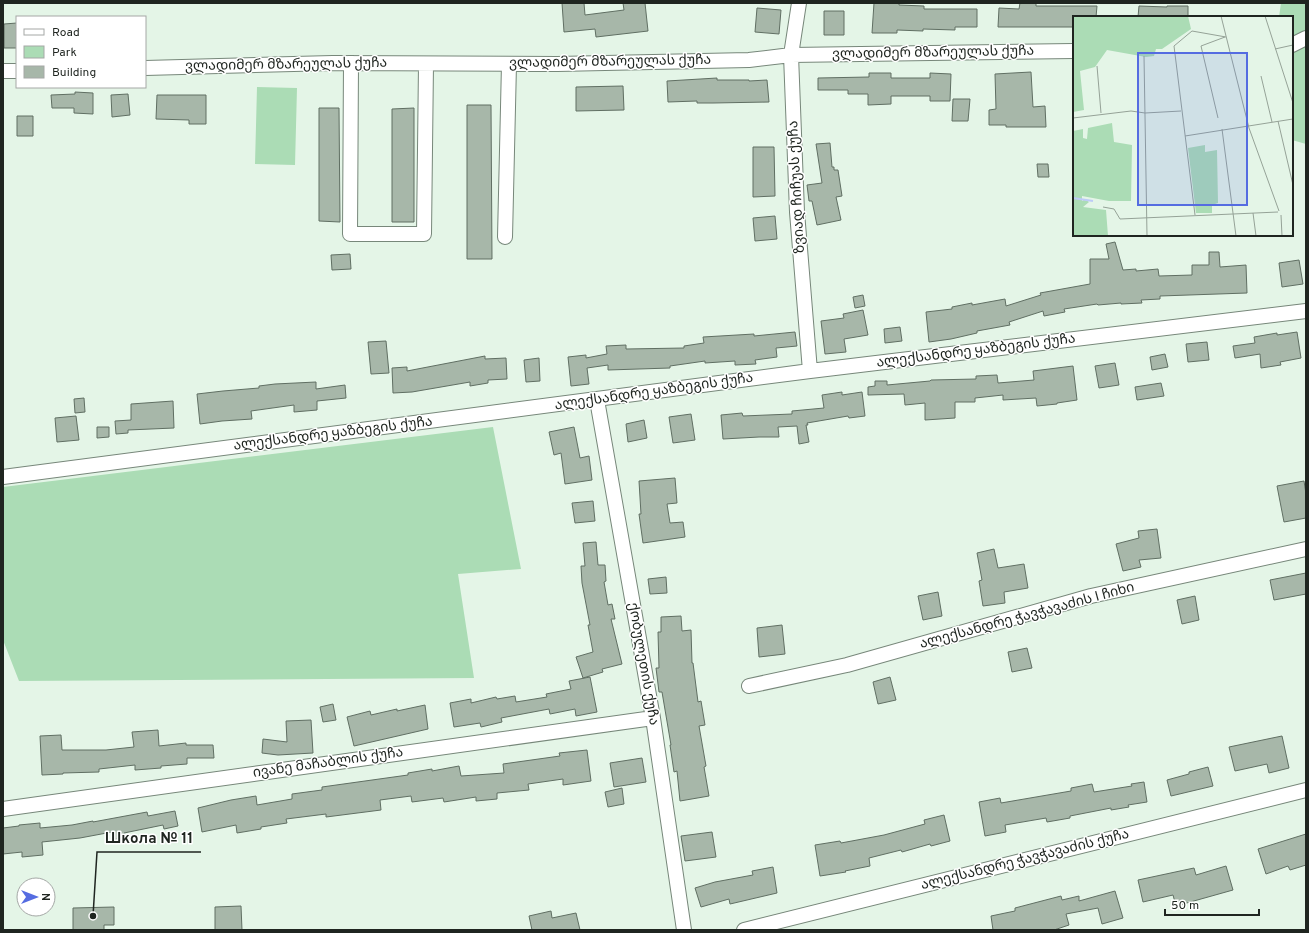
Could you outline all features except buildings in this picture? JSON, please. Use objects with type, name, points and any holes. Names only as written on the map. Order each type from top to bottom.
[{"type":"street","name":"ზვიად ჩიჩუას ქუჩა","points":[[799,3],[791,55],[797,212],[810,371]]},
{"type":"street","points":[[1293,44],[1306,38]]},
{"type":"street","name":"ვლადიმერ მზარეულას ქუჩა","points":[[146,68],[351,63],[508,64],[749,60],[791,55],[1073,52]]},
{"type":"street","points":[[351,63],[350,234],[424,234],[426,64]]},
{"type":"street","points":[[505,237],[508,64]]},
{"type":"street","points":[[3,71],[16,71]]},
{"type":"street","name":"ალექსანდრე ყაზბეგის ქუჩა","points":[[3,477],[810,371],[1306,311]]},
{"type":"street","name":"ქობულეთის ქუჩა","points":[[597,400],[653,718],[684,930]]},
{"type":"street","name":"ალექსანდრე ჭავჭავაძის I ჩიხი","points":[[749,686],[847,665],[1091,596],[1306,549]]},
{"type":"street","name":"ივანე მაჩაბლის ქუჩა","points":[[3,809],[653,718]]},
{"type":"street","name":"ალექსანდრე ჭავჭავაძის ქუჩა","points":[[744,930],[1306,790]]},
{"type":"green space","points":[[1281,3],[1306,3],[1306,144],[1293,140],[1293,16],[1279,16]]},
{"type":"green space","points":[[257,87],[297,88],[295,165],[255,164]]},
{"type":"green space","points":[[493,427],[521,569],[458,574],[474,678],[19,681],[3,640],[3,487]]},
{"type":"place","name":"Школа № 11","points":[[93,916]]}]
